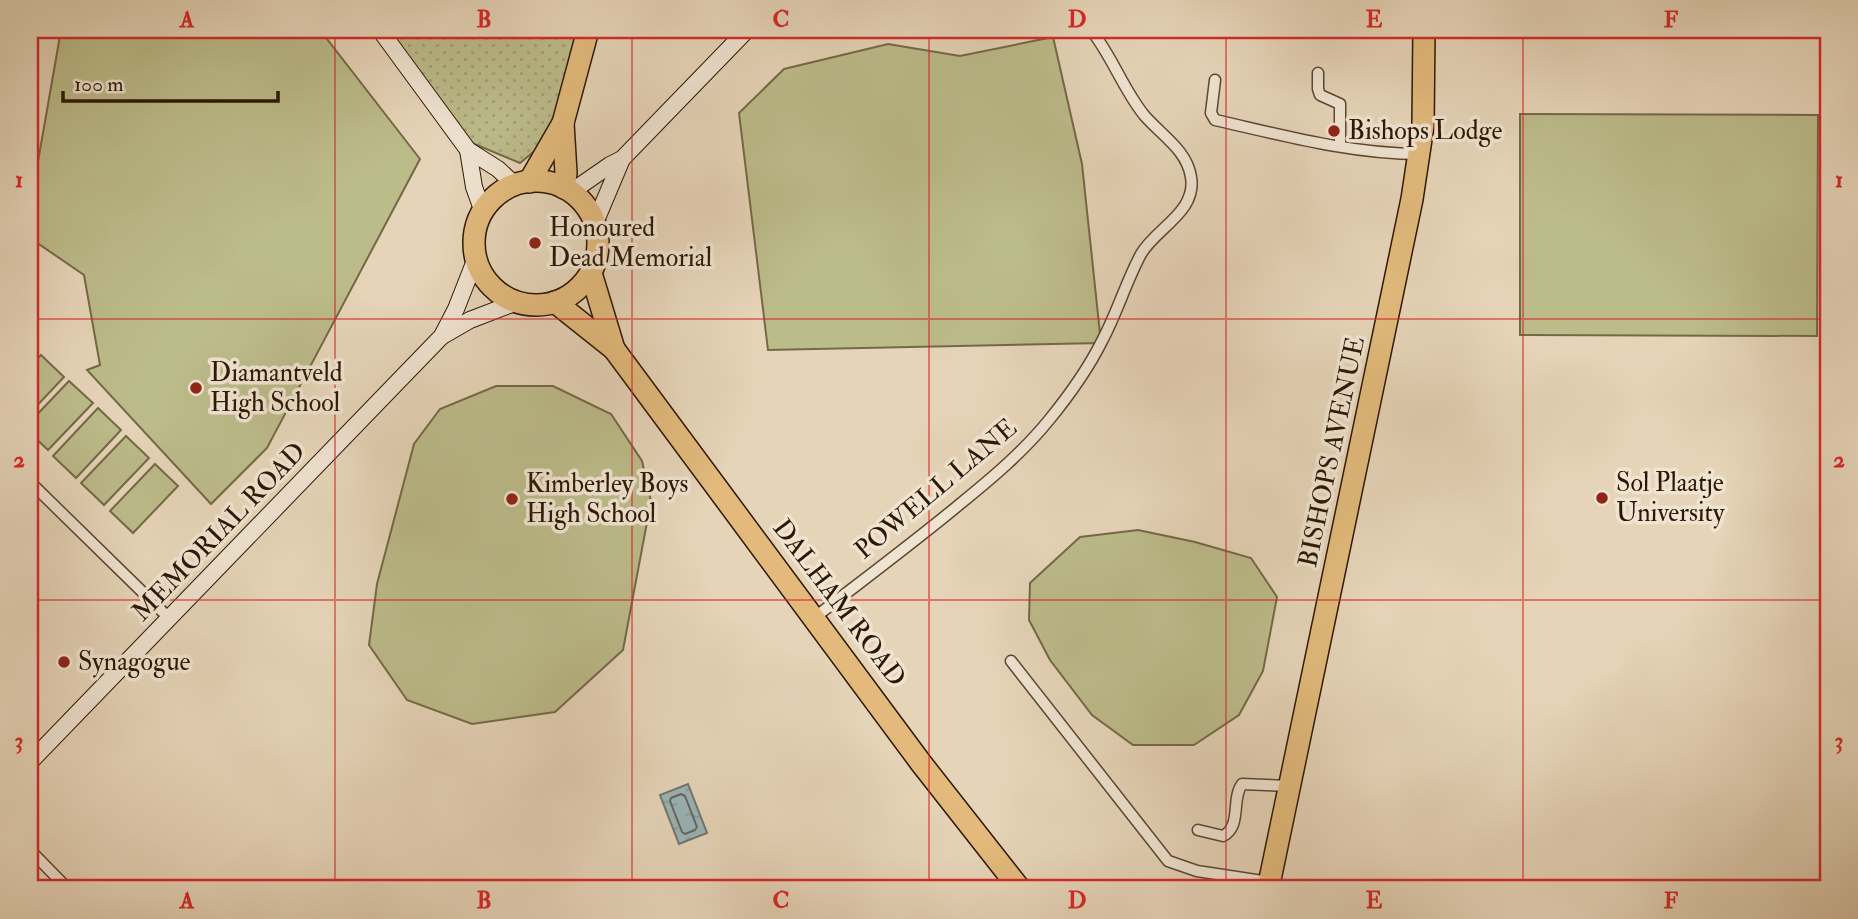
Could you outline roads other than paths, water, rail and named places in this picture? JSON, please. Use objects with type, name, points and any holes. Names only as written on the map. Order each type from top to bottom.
[{"type":"highway","points":[[567,190],[563,123],[587,30]]},
{"type":"highway","name":"BISHOPS AVENUE","points":[[1267,887],[1291,786],[1392,305],[1420,154],[1424,30]]},
{"type":"highway","points":[[522,184],[563,123]]},
{"type":"highway","points":[[547,183],[567,190],[581,200],[595,223],[598,246],[591,273],[582,286],[555,302],[536,305],[506,298],[486,281],[476,258],[475,234],[483,212],[503,191],[522,184],[547,183]]},
{"type":"highway","name":"DALHAM ROAD","points":[[591,273],[614,349]]},
{"type":"highway","name":"DALHAM ROAD","points":[[555,302],[614,349],[921,763],[1020,889]]},
{"type":"street","points":[[380,30],[468,150],[522,184]]},
{"type":"street","points":[[595,223],[622,159],[747,30]]},
{"type":"street","name":"POWELL LANE","points":[[814,618],[1000,471],[1042,428],[1103,340],[1143,252],[1181,213],[1188,202],[1192,178],[1180,151],[1143,114],[1091,30]]},
{"type":"street","points":[[1318,72],[1320,95],[1340,104],[1340,146]]},
{"type":"street","points":[[1214,80],[1211,113],[1215,120],[1386,154],[1420,154]]},
{"type":"street","points":[[468,150],[474,187],[483,212]]},
{"type":"street","points":[[567,190],[622,159]]},
{"type":"street","name":"MEMORIAL ROAD","points":[[30,762],[442,336],[476,258]]},
{"type":"street","points":[[442,336],[470,320],[517,302]]},
{"type":"street","points":[[30,482],[170,619]]},
{"type":"street","points":[[1011,661],[1168,861],[1197,871],[1267,887]]},
{"type":"street","points":[[1198,830],[1226,835],[1232,826],[1242,784],[1291,786]]},
{"type":"street","points":[[30,850],[68,889]]},
{"type":"water","points":[[688,784],[707,833],[679,844],[660,795]]},
{"type":"place","name":"Bishops Lodge","points":[[1334,131]]},
{"type":"place","name":"Honoured Dead Memorial","points":[[535,243]]},
{"type":"place","name":"Diamantveld High School","points":[[196,388]]},
{"type":"place","name":"Sol Plaatje University","points":[[1602,498]]},
{"type":"place","name":"Kimberley Boys High School","points":[[512,499]]},
{"type":"place","name":"Synagogue","points":[[64,662]]}]
